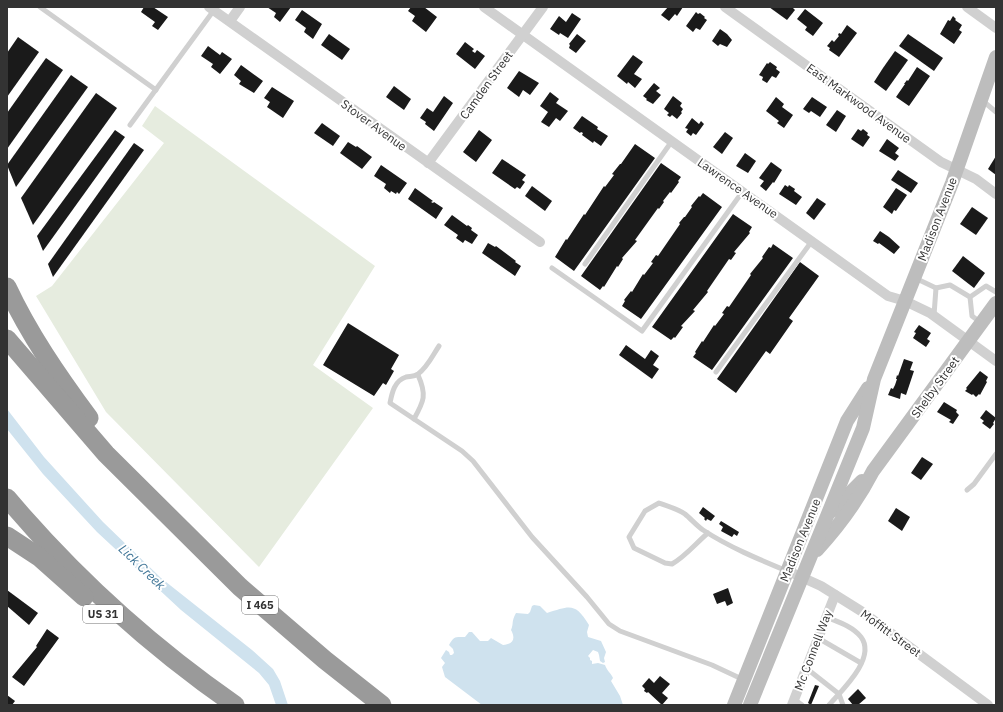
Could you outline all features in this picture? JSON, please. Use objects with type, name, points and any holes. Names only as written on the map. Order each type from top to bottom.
[{"type":"highway","points":[[7,287],[21,315],[52,365],[91,420],[125,461],[146,494]]},
{"type":"highway","name":"I 465","points":[[7,339],[106,454],[240,587],[320,656],[382,705]]},
{"type":"highway","points":[[7,498],[46,542],[104,600],[156,646],[235,705]]},
{"type":"highway","name":"US 31","points":[[7,536],[38,558],[152,654],[205,684]]},
{"type":"main road","name":"Madison Avenue","points":[[750,705],[863,428],[874,379],[956,170],[996,57]]},
{"type":"main road","name":"Shelby Street","points":[[810,559],[830,536],[859,497],[873,471],[996,303]]},
{"type":"main road","name":"Madison Avenue","points":[[734,705],[847,421],[874,379]]},
{"type":"main road","points":[[847,467],[856,474],[873,471]]},
{"type":"main road","name":"Shelby Street","points":[[797,547],[856,486],[873,471]]},
{"type":"street","points":[[230,21],[240,7]]},
{"type":"street","name":"Lawrence Avenue","points":[[484,7],[888,296],[905,301],[934,316],[996,361]]},
{"type":"street","name":"Camden Street","points":[[428,163],[543,7]]},
{"type":"street","name":"East Markwood Avenue","points":[[725,7],[941,162],[976,179],[996,194]]},
{"type":"street","points":[[967,7],[996,28]]},
{"type":"street","name":"Stover Avenue","points":[[212,9],[540,242]]},
{"type":"street","name":"Moffitt Street","points":[[788,571],[802,576],[821,586],[861,611],[988,705]]},
{"type":"street","name":"Mc Connell Way","points":[[796,703],[806,668],[835,595]]},
{"type":"lane","points":[[40,7],[156,90]]},
{"type":"lane","points":[[130,125],[212,9]]},
{"type":"lane","points":[[982,100],[996,112]]},
{"type":"lane","points":[[584,264],[672,141]]},
{"type":"lane","points":[[552,268],[642,332],[743,191]]},
{"type":"lane","points":[[716,372],[812,241]]},
{"type":"lane","points":[[914,278],[936,288],[950,285],[970,297]]},
{"type":"lane","points":[[970,297],[986,286],[996,292]]},
{"type":"lane","points":[[934,316],[936,288]]},
{"type":"lane","points":[[970,297],[972,316],[982,323]]},
{"type":"lane","points":[[439,346],[418,374],[406,377],[398,382],[392,394],[390,403],[462,451],[473,461],[532,537],[578,586],[609,624],[620,631],[712,665],[757,687]]},
{"type":"lane","points":[[414,419],[424,398],[424,391],[418,374]]},
{"type":"lane","points":[[967,490],[974,484],[996,454]]},
{"type":"lane","points":[[708,533],[681,559],[672,564],[665,563],[634,548],[629,538],[645,511],[659,503],[683,513],[703,530],[761,561],[788,571]]},
{"type":"lane","points":[[826,617],[849,627],[861,638],[865,647],[861,663],[854,677],[829,705]]},
{"type":"lane","points":[[818,638],[861,663]]},
{"type":"lane","points":[[806,668],[839,694],[843,705]]},
{"type":"shaded area","points":[[155,106],[375,266],[313,365],[373,408],[259,567],[106,412],[36,296],[52,286],[164,143],[142,126]]},
{"type":"water","name":"Lick Creek","points":[[7,409],[44,457],[103,522],[161,578],[252,650],[273,669],[280,681],[288,705],[276,705],[269,685],[259,673],[181,610],[97,532],[43,474],[7,429]]},
{"type":"water","points":[[534,605],[540,606],[547,613],[567,608],[576,609],[580,612],[589,625],[587,632],[588,637],[601,641],[606,652],[604,658],[605,662],[603,663],[600,661],[598,652],[593,650],[588,656],[592,661],[592,664],[598,663],[605,665],[613,678],[611,681],[620,696],[623,705],[482,705],[445,677],[442,667],[445,663],[441,658],[446,650],[450,655],[454,653],[453,649],[449,645],[452,640],[457,637],[465,637],[469,632],[472,632],[480,641],[488,641],[491,638],[503,645],[509,644],[513,640],[513,633],[511,630],[516,613],[528,614]]},
{"type":"building","points":[[144,7],[153,7],[168,17],[158,30],[152,26],[155,22],[141,12]]},
{"type":"building","points":[[267,7],[291,7],[280,22],[274,17],[276,13]]},
{"type":"building","points":[[411,7],[424,7],[437,17],[426,32],[412,21],[415,16],[408,11]]},
{"type":"building","points":[[668,7],[683,7],[677,16],[675,14],[669,21],[661,15]]},
{"type":"building","points":[[769,7],[792,7],[795,10],[787,20]]},
{"type":"building","points":[[805,9],[823,23],[813,36],[805,30],[807,27],[797,19]]},
{"type":"building","points":[[302,10],[322,24],[313,39],[304,32],[306,28],[295,20]]},
{"type":"building","points":[[696,12],[698,14],[700,13],[707,20],[700,30],[696,28],[693,32],[686,26]]},
{"type":"building","points":[[572,13],[581,19],[568,38],[560,33],[559,35],[550,29],[559,16],[566,22]]},
{"type":"building","points":[[953,16],[956,19],[955,20],[962,25],[959,30],[962,32],[954,44],[940,34],[948,20],[950,21]]},
{"type":"building","points":[[847,25],[857,33],[839,57],[829,50],[830,48],[827,46],[832,40],[834,42],[839,36],[839,33],[841,34]]},
{"type":"building","points":[[720,29],[732,40],[727,47],[720,44],[718,46],[712,41]]},
{"type":"building","points":[[329,34],[350,49],[342,60],[321,45]]},
{"type":"building","points":[[577,34],[586,41],[576,53],[569,48],[569,44]]},
{"type":"building","points":[[908,34],[943,58],[934,71],[899,46]]},
{"type":"building","points":[[18,37],[39,52],[7,97],[7,53]]},
{"type":"building","points":[[465,42],[474,49],[472,51],[475,53],[477,50],[485,56],[475,69],[456,54]]},
{"type":"building","points":[[208,46],[220,55],[222,52],[232,59],[220,74],[211,67],[213,64],[201,56]]},
{"type":"building","points":[[895,51],[908,60],[886,91],[874,82]]},
{"type":"building","points":[[633,55],[643,62],[634,74],[642,79],[635,88],[617,76]]},
{"type":"building","points":[[46,58],[63,70],[7,149],[7,113]]},
{"type":"building","points":[[770,62],[777,67],[776,69],[780,72],[776,78],[772,76],[767,83],[762,80],[763,77],[759,75],[767,63],[768,64]]},
{"type":"building","points":[[241,65],[263,81],[254,93],[239,84],[241,81],[234,75]]},
{"type":"building","points":[[917,67],[930,76],[909,106],[896,97]]},
{"type":"building","points":[[519,71],[539,83],[530,95],[523,90],[519,97],[507,88]]},
{"type":"building","points":[[71,75],[88,87],[16,187],[7,165]]},
{"type":"building","points":[[654,83],[660,88],[656,91],[661,95],[653,104],[646,100],[647,99],[643,96]]},
{"type":"building","points":[[394,86],[411,99],[404,110],[386,97]]},
{"type":"building","points":[[272,87],[294,101],[283,118],[267,107],[270,102],[264,98]]},
{"type":"building","points":[[550,92],[559,99],[556,103],[568,111],[560,121],[556,118],[549,127],[541,122],[548,112],[540,106]]},
{"type":"building","points":[[96,93],[117,108],[33,225],[21,198]]},
{"type":"building","points":[[444,96],[453,103],[434,131],[420,118],[427,108],[433,112]]},
{"type":"building","points":[[673,96],[682,103],[680,106],[683,109],[681,112],[682,113],[677,119],[672,115],[670,117],[667,115],[669,113],[664,109]]},
{"type":"building","points":[[776,97],[784,104],[782,107],[793,115],[784,128],[777,123],[779,121],[766,111]]},
{"type":"building","points":[[812,97],[827,107],[820,117],[811,111],[809,113],[803,109]]},
{"type":"building","points":[[837,110],[846,116],[836,132],[826,125]]},
{"type":"building","points":[[582,116],[608,136],[601,146],[594,141],[593,143],[582,135],[583,133],[580,133],[573,128]]},
{"type":"building","points":[[692,118],[699,124],[701,121],[704,124],[696,135],[693,133],[691,136],[686,132],[688,129],[685,128]]},
{"type":"building","points":[[322,123],[340,136],[333,146],[314,133]]},
{"type":"building","points":[[858,129],[861,131],[863,129],[870,137],[863,147],[851,139]]},
{"type":"building","points":[[115,130],[125,137],[43,251],[37,236]]},
{"type":"building","points":[[479,130],[492,140],[476,162],[463,152]]},
{"type":"building","points":[[725,132],[733,138],[722,154],[713,147]]},
{"type":"building","points":[[887,139],[899,148],[895,153],[899,156],[895,161],[879,151]]},
{"type":"building","points":[[348,142],[356,147],[357,146],[372,157],[362,169],[340,153]]},
{"type":"building","points":[[134,143],[144,150],[53,277],[48,264]]},
{"type":"building","points":[[635,144],[655,158],[574,271],[555,257],[604,186],[605,187],[614,175],[612,174]]},
{"type":"building","points":[[745,153],[756,161],[748,173],[736,166]]},
{"type":"building","points":[[996,156],[996,175],[988,169]]},
{"type":"building","points":[[502,159],[526,175],[522,180],[525,182],[520,189],[517,187],[515,189],[492,173]]},
{"type":"building","points":[[771,162],[782,170],[774,183],[773,182],[766,191],[760,186],[764,181],[759,178]]},
{"type":"building","points":[[661,163],[681,177],[678,181],[679,182],[663,201],[664,202],[659,209],[658,208],[635,240],[637,241],[622,258],[623,259],[618,267],[617,266],[604,287],[603,286],[600,290],[581,276]]},
{"type":"building","points":[[381,165],[407,183],[399,194],[391,191],[390,193],[384,188],[386,184],[374,176]]},
{"type":"building","points":[[898,170],[918,183],[911,193],[891,180]]},
{"type":"building","points":[[785,185],[788,187],[789,185],[795,189],[794,191],[802,197],[796,205],[779,194]]},
{"type":"building","points":[[532,186],[552,201],[545,211],[525,196]]},
{"type":"building","points":[[415,188],[433,201],[431,202],[434,202],[443,208],[436,219],[408,199]]},
{"type":"building","points":[[896,188],[907,195],[896,211],[894,210],[892,214],[883,207]]},
{"type":"building","points":[[703,193],[722,207],[641,319],[622,306],[625,301],[624,300],[631,291],[632,292],[643,274],[644,275],[653,263],[651,262],[656,255],[658,256],[680,224],[679,223],[692,207],[691,206]]},
{"type":"building","points":[[817,198],[826,204],[814,220],[806,213]]},
{"type":"building","points":[[972,207],[988,218],[976,235],[960,224]]},
{"type":"building","points":[[733,214],[752,227],[749,232],[750,233],[734,252],[736,253],[731,260],[729,259],[707,291],[708,292],[693,310],[695,311],[681,326],[683,327],[675,338],[674,337],[671,340],[652,327]]},
{"type":"building","points":[[452,215],[472,228],[471,230],[478,235],[472,244],[465,240],[463,243],[456,238],[458,235],[444,225]]},
{"type":"building","points":[[880,231],[900,247],[894,254],[879,243],[878,244],[873,241]]},
{"type":"building","points":[[488,243],[495,247],[496,246],[521,266],[515,276],[482,253]]},
{"type":"building","points":[[773,244],[793,258],[712,370],[693,357],[696,353],[695,352],[714,325],[715,326],[724,314],[722,313],[727,306],[729,307],[769,247],[771,248]]},
{"type":"building","points":[[963,256],[985,273],[974,288],[952,271]]},
{"type":"building","points":[[800,262],[819,276],[789,318],[793,321],[770,354],[766,351],[736,393],[717,379]]},
{"type":"building","points":[[348,323],[399,355],[391,369],[394,371],[386,385],[383,383],[374,396],[323,365]]},
{"type":"building","points":[[919,325],[931,333],[927,339],[930,341],[926,347],[913,338],[916,333],[914,332]]},
{"type":"building","points":[[626,345],[645,359],[651,350],[659,356],[653,365],[659,369],[652,379],[619,355]]},
{"type":"building","points":[[904,359],[913,362],[910,370],[914,371],[906,395],[901,393],[900,399],[888,395],[891,388],[893,389],[895,385],[897,375],[898,376]]},
{"type":"building","points":[[980,371],[988,377],[980,395],[979,394],[976,397],[965,391]]},
{"type":"building","points":[[944,402],[957,410],[956,412],[959,415],[953,424],[949,422],[951,420],[937,412]]},
{"type":"building","points":[[986,410],[996,418],[990,429],[982,423],[984,421],[980,418]]},
{"type":"building","points":[[922,457],[933,464],[921,480],[911,473]]},
{"type":"building","points":[[703,507],[715,516],[711,521],[707,519],[706,521],[704,519],[705,518],[699,513]]},
{"type":"building","points":[[896,508],[910,517],[902,531],[888,521]]},
{"type":"building","points":[[721,521],[739,532],[737,536],[734,534],[732,537],[721,531],[723,527],[719,524]]},
{"type":"building","points":[[728,588],[733,603],[727,606],[725,601],[717,604],[713,594]]},
{"type":"building","points":[[7,590],[38,613],[29,625],[7,606]]},
{"type":"building","points":[[47,629],[59,638],[24,686],[12,677],[37,647],[36,646]]},
{"type":"building","points":[[660,676],[670,684],[662,693],[668,698],[662,705],[648,692],[647,693],[644,691],[645,689],[642,686],[649,678],[654,683]]},
{"type":"building","points":[[815,685],[819,686],[811,705],[808,703]]},
{"type":"building","points":[[858,689],[866,698],[858,705],[853,705],[848,699]]},
{"type":"building","points":[[7,695],[15,701],[12,705],[7,705]]}]
